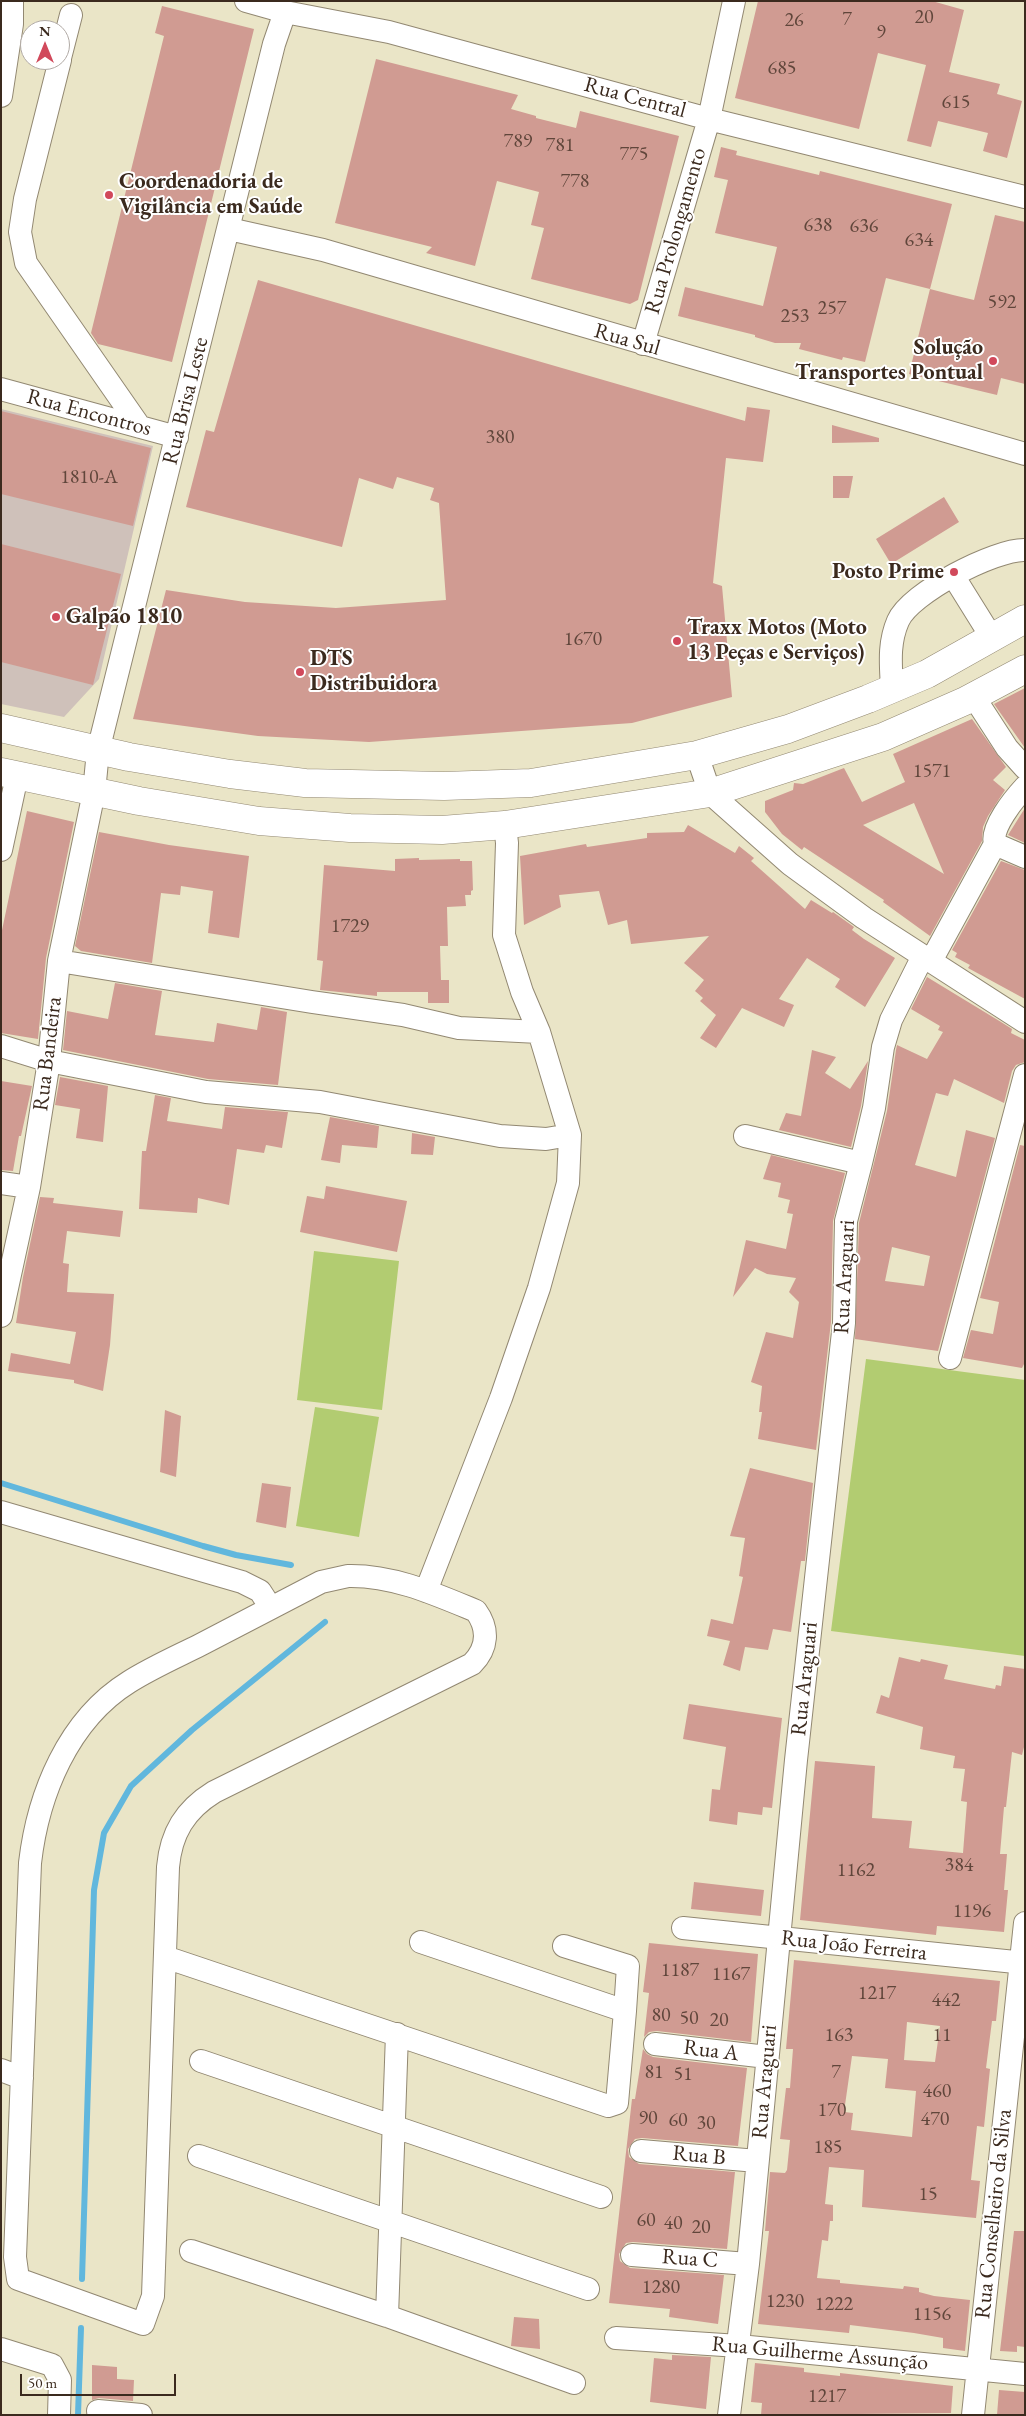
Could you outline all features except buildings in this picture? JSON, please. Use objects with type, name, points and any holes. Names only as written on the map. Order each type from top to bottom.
[{"type":"main road","points":[[1,728],[98,750],[230,774],[305,783],[380,786],[531,783],[697,755],[788,729],[892,690],[926,674],[1025,619]]},
{"type":"main road","points":[[9,774],[94,792],[258,821],[350,828],[442,830],[505,825],[710,793],[882,737],[974,697],[1025,669]]},
{"type":"street","points":[[1,96],[12,24],[12,1]]},
{"type":"street","name":"Rua Central","points":[[246,1],[285,12],[388,32],[709,119],[1025,197]]},
{"type":"street","name":"Rua Prolongamento","points":[[643,344],[709,119],[734,1]]},
{"type":"street","name":"Rua Brisa Leste","points":[[94,792],[98,750],[145,556],[177,437],[274,44],[285,12]]},
{"type":"street","points":[[70,20],[71,15]]},
{"type":"street","points":[[57,70],[24,199],[20,232],[26,263],[140,427]]},
{"type":"street","name":"Rua Sul","points":[[229,229],[323,250],[1025,454]]},
{"type":"street","name":"Rua Encontros","points":[[1,389],[177,437]]},
{"type":"street","points":[[892,690],[890,646],[898,620],[916,599],[991,556],[1014,550],[1025,550]]},
{"type":"street","points":[[954,577],[992,638]]},
{"type":"street","points":[[974,697],[1007,748],[1025,768]]},
{"type":"street","points":[[697,755],[710,793],[790,864],[864,918],[1025,1022]]},
{"type":"street","points":[[1,850],[9,774]]},
{"type":"street","name":"Rua Araguari","points":[[729,2415],[748,2264],[796,1760],[844,1323],[846,1221],[874,1108],[883,1047],[891,1020],[994,844],[993,838],[1001,819],[1025,787]]},
{"type":"street","name":"Rua Bandeira","points":[[1,1316],[29,1187],[49,1061],[59,961],[94,792]]},
{"type":"street","points":[[426,1590],[500,1398],[539,1288],[568,1183],[570,1135],[539,1032],[522,992],[504,935],[508,843],[505,825]]},
{"type":"street","points":[[994,844],[1025,857]]},
{"type":"street","points":[[59,961],[312,1002],[404,1014],[459,1028],[539,1032]]},
{"type":"street","points":[[1,1046],[49,1061],[206,1092],[320,1102],[500,1136],[546,1139],[570,1135]]},
{"type":"street","points":[[950,1358],[1025,1075]]},
{"type":"street","points":[[745,1136],[861,1163]]},
{"type":"street","points":[[1,1183],[29,1187]]},
{"type":"street","points":[[1,1512],[242,1582],[260,1590],[271,1608]]},
{"type":"street","points":[[348,1576],[377,1577],[426,1590],[476,1611],[481,1618],[485,1634],[485,1642],[478,1658],[464,1669],[214,1792],[191,1809],[175,1835],[170,1850],[153,2296],[144,2324],[18,2279],[15,2257],[12,2074],[33,1836],[39,1809],[60,1759],[90,1717],[128,1682],[321,1582],[348,1576]]},
{"type":"street","name":"Rua Conselheiro da Silva","points":[[973,2415],[1023,1963],[1025,1923]]},
{"type":"street","name":"Rua João Ferreira","points":[[683,1928],[1023,1963]]},
{"type":"street","points":[[422,1942],[625,2011]]},
{"type":"street","points":[[165,1957],[612,2106],[618,2100],[628,1966],[564,1946]]},
{"type":"street","points":[[387,2316],[397,2034]]},
{"type":"street","name":"Rua A","points":[[655,2044],[768,2057]]},
{"type":"street","points":[[201,2061],[601,2197]]},
{"type":"street","name":"Rua B","points":[[641,2151],[757,2161]]},
{"type":"street","points":[[199,2156],[391,2220],[588,2289]]},
{"type":"street","points":[[191,2252],[387,2316],[574,2383]]},
{"type":"street","name":"Rua C","points":[[632,2255],[748,2264]]},
{"type":"street","name":"Rua Guilherme Assunção","points":[[616,2338],[739,2346],[1025,2374]]},
{"type":"street","points":[[1,2349],[52,2365],[60,2380],[59,2415]]},
{"type":"street","points":[[98,2411],[140,2415]]},
{"type":"shaded area","points":[[1,409],[153,446],[99,679],[64,717],[1,704]]},
{"type":"green space","points":[[314,1251],[399,1261],[382,1410],[297,1400]]},
{"type":"green space","points":[[866,1359],[1025,1380],[1025,1656],[831,1631]]},
{"type":"green space","points":[[315,1407],[379,1417],[359,1537],[296,1526]]},
{"type":"waterway","points":[[1,1483],[203,1546],[236,1555],[291,1565]]},
{"type":"waterway","points":[[82,2279],[94,1890],[104,1833],[131,1786],[192,1730],[325,1622]]},
{"type":"waterway","points":[[78,2415],[81,2328]]},
{"type":"place","name":"Coordenadoria de Vigilância em Saúde","points":[[109,195]]},
{"type":"place","name":"Solução Transportes Pontual","points":[[993,361]]},
{"type":"place","name":"Posto Prime","points":[[954,572]]},
{"type":"place","name":"Galpão 1810","points":[[56,617]]},
{"type":"place","name":"Traxx Motos (Moto 13 Peças e Serviços)","points":[[677,641]]},
{"type":"place","name":"DTS Distribuidora","points":[[300,672]]}]
